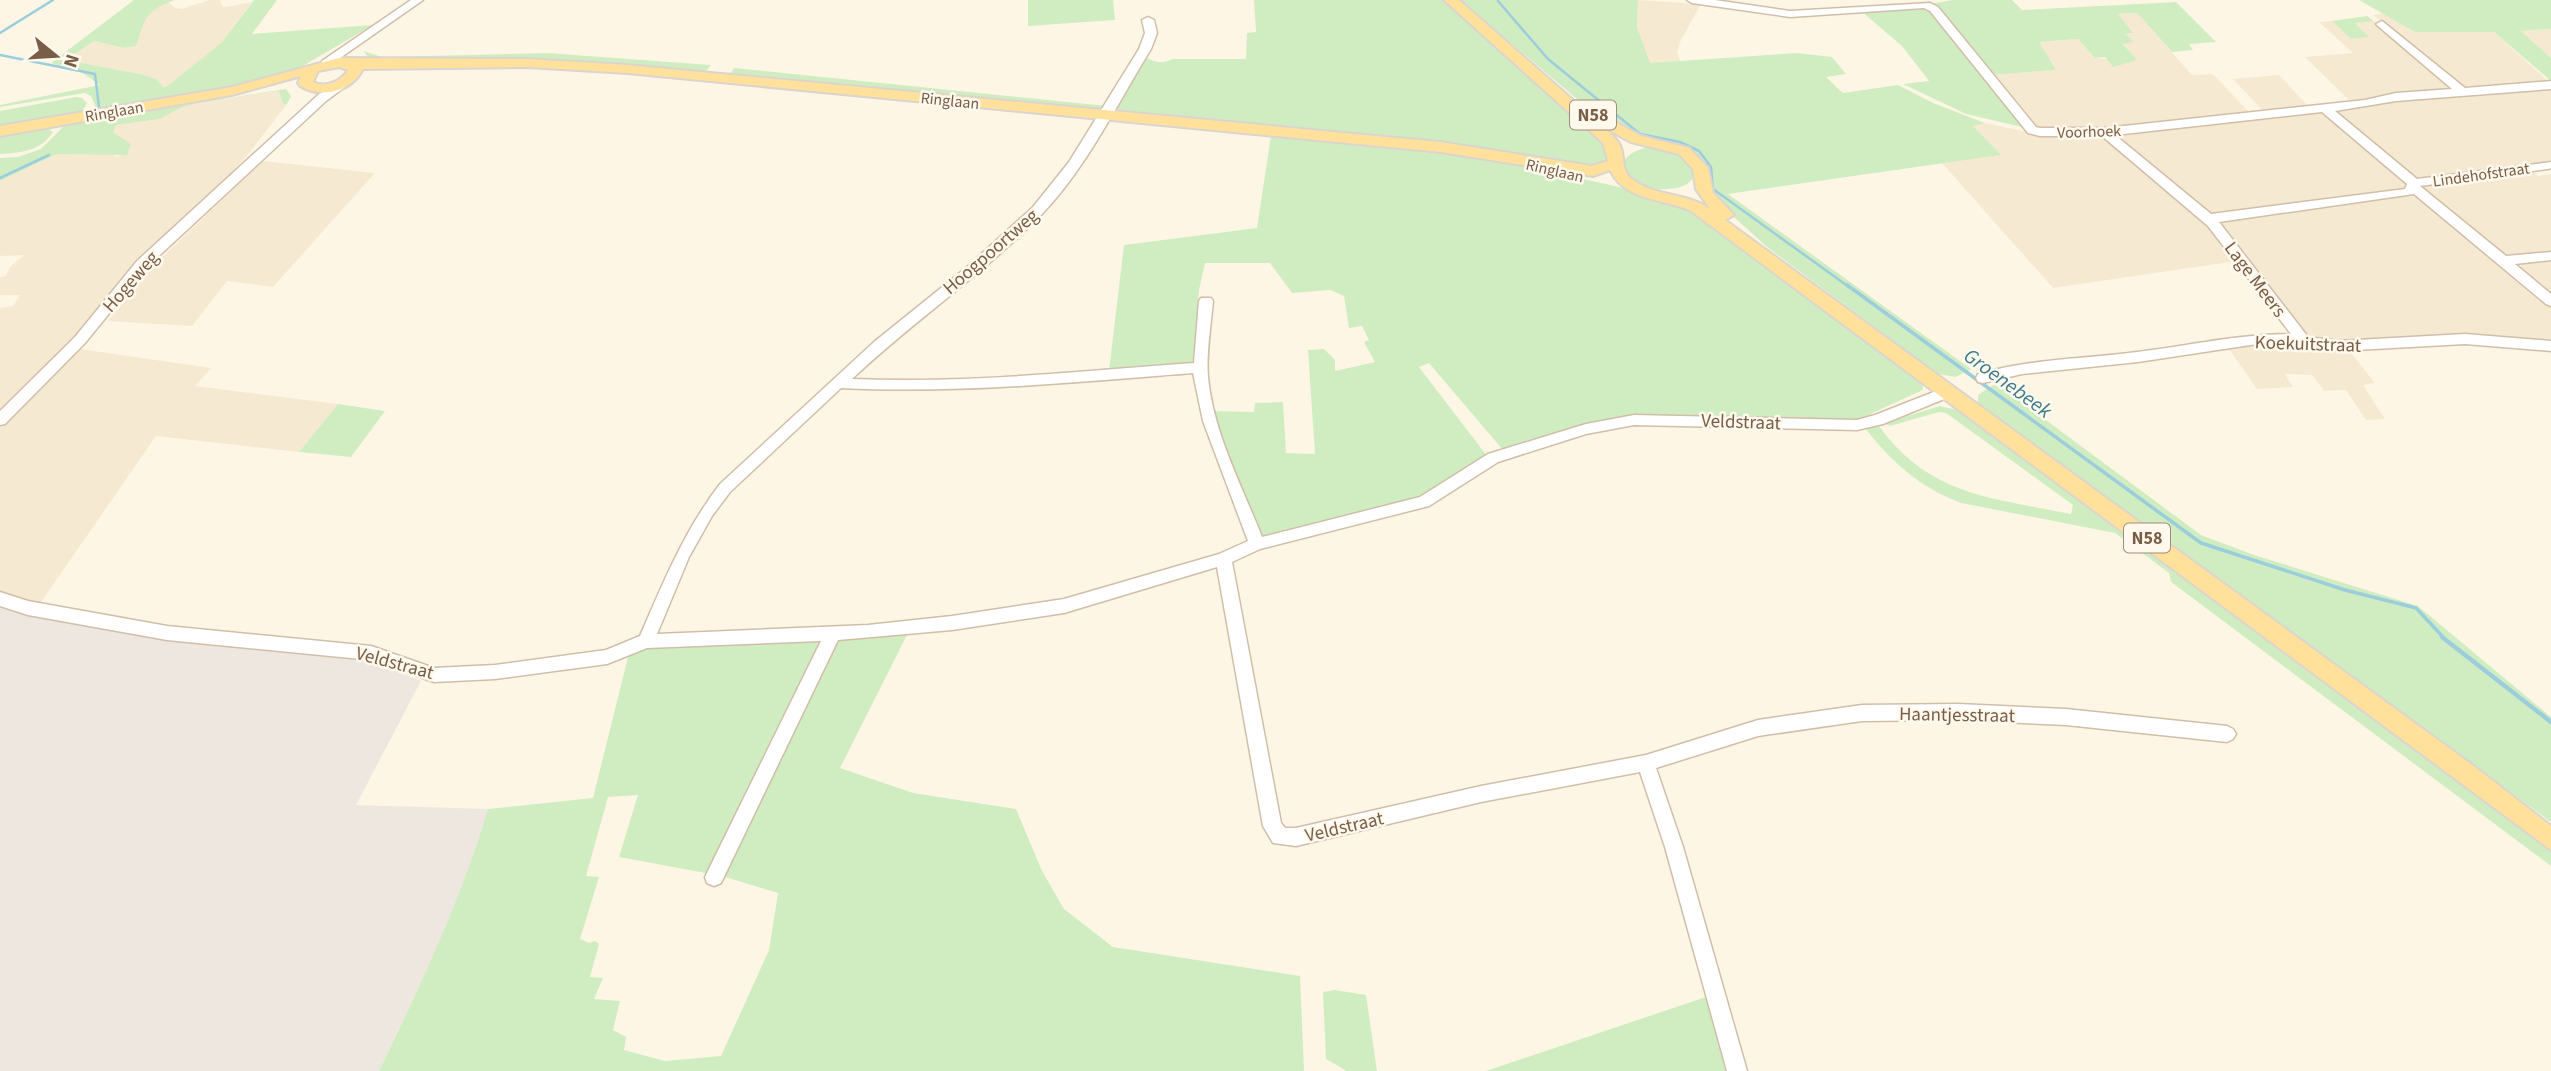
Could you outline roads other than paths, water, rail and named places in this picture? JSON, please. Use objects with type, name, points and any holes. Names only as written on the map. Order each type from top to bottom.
[{"type":"main road","name":"N58","points":[[1451,0],[1609,140],[1616,160]]},
{"type":"main road","name":"Ringlaan","points":[[228,92],[311,71],[326,63],[348,72]]},
{"type":"main road","name":"Ringlaan","points":[[0,131],[228,92],[286,86],[312,88],[348,72],[431,65],[574,65],[1469,151],[1593,171],[1616,160]]},
{"type":"main road","points":[[311,71],[305,77],[305,83],[312,88]]},
{"type":"main road","name":"N58","points":[[1535,76],[1607,124],[1636,139],[1657,143]]},
{"type":"main road","points":[[1657,143],[1684,151],[1694,159],[1700,167],[1699,182],[1687,191],[1659,195],[1641,191],[1618,174],[1616,160],[1632,146],[1657,143]]},
{"type":"main road","name":"Ringlaan","points":[[1469,151],[1641,191]]},
{"type":"main road","name":"N58","points":[[1699,182],[1711,201],[1800,281]]},
{"type":"main road","name":"N58","points":[[1659,195],[1697,207],[1800,281],[2467,774],[2551,840]]},
{"type":"main road","name":"N58","points":[[2467,774],[2551,829]]},
{"type":"street","name":"Hogeweg","points":[[326,63],[418,0]]},
{"type":"street","name":"Voorhoek","points":[[1692,0],[1790,14],[1926,5],[1934,9],[2032,130],[2105,132],[2461,91],[2551,85]]},
{"type":"street","name":"Hoogpoortweg","points":[[646,641],[682,556],[707,512],[747,465],[879,345],[1011,237],[1054,191],[1145,49],[1151,33],[1148,20]]},
{"type":"street","points":[[2382,24],[2461,91]]},
{"type":"street","name":"Hogeweg","points":[[0,420],[80,340],[142,264],[348,72],[351,53],[372,32]]},
{"type":"street","name":"Hogeweg","points":[[266,149],[310,98],[312,88]]},
{"type":"street","name":"Lindehofstraat","points":[[2324,108],[2551,301]]},
{"type":"street","name":"Lage Meers","points":[[2105,132],[2208,219],[2303,341]]},
{"type":"street","name":"Lindehofstraat","points":[[2333,203],[2409,192],[2414,185],[2548,164]]},
{"type":"street","name":"Lage Meers","points":[[2208,219],[2333,203]]},
{"type":"street","points":[[2504,261],[2551,256]]},
{"type":"street","points":[[1206,301],[1202,360],[1198,368],[1204,405],[1257,544]]},
{"type":"street","name":"Koekuitstraat","points":[[1983,378],[2022,369],[2138,357],[2257,339],[2358,345],[2465,339],[2551,346]]},
{"type":"street","points":[[838,383],[888,386],[1016,381],[1198,368]]},
{"type":"street","name":"Veldstraat","points":[[0,598],[28,608],[167,633],[371,653],[434,675],[578,663],[607,657],[646,641],[832,635],[953,623],[1064,606],[1223,559],[1257,544],[1424,502],[1493,458],[1614,423],[1681,419],[1867,424],[1949,391]]},
{"type":"street","name":"Veldstraat","points":[[1223,559],[1272,827],[1280,837],[1296,837],[1482,794],[1646,763],[1691,749]]},
{"type":"street","points":[[714,877],[832,635]]},
{"type":"street","name":"Haantjesstraat","points":[[1691,749],[1758,728],[1862,713],[1958,712],[2066,717],[2227,734]]},
{"type":"street","points":[[1646,763],[1672,841],[1737,1071]]},
{"type":"waterway","points":[[0,33],[53,0]]},
{"type":"waterway","name":"Groenebeek","points":[[1498,1],[1548,59],[1640,134],[1680,142],[1699,151],[1711,167],[1713,189],[1849,287]]},
{"type":"waterway","points":[[0,55],[95,74],[99,107]]},
{"type":"waterway","points":[[0,178],[49,155]]},
{"type":"waterway","name":"Groenebeek","points":[[1847,285],[2201,543],[2345,590],[2416,608],[2444,638]]},
{"type":"waterway","name":"Groenebeek","points":[[2442,637],[2551,722]]}]
